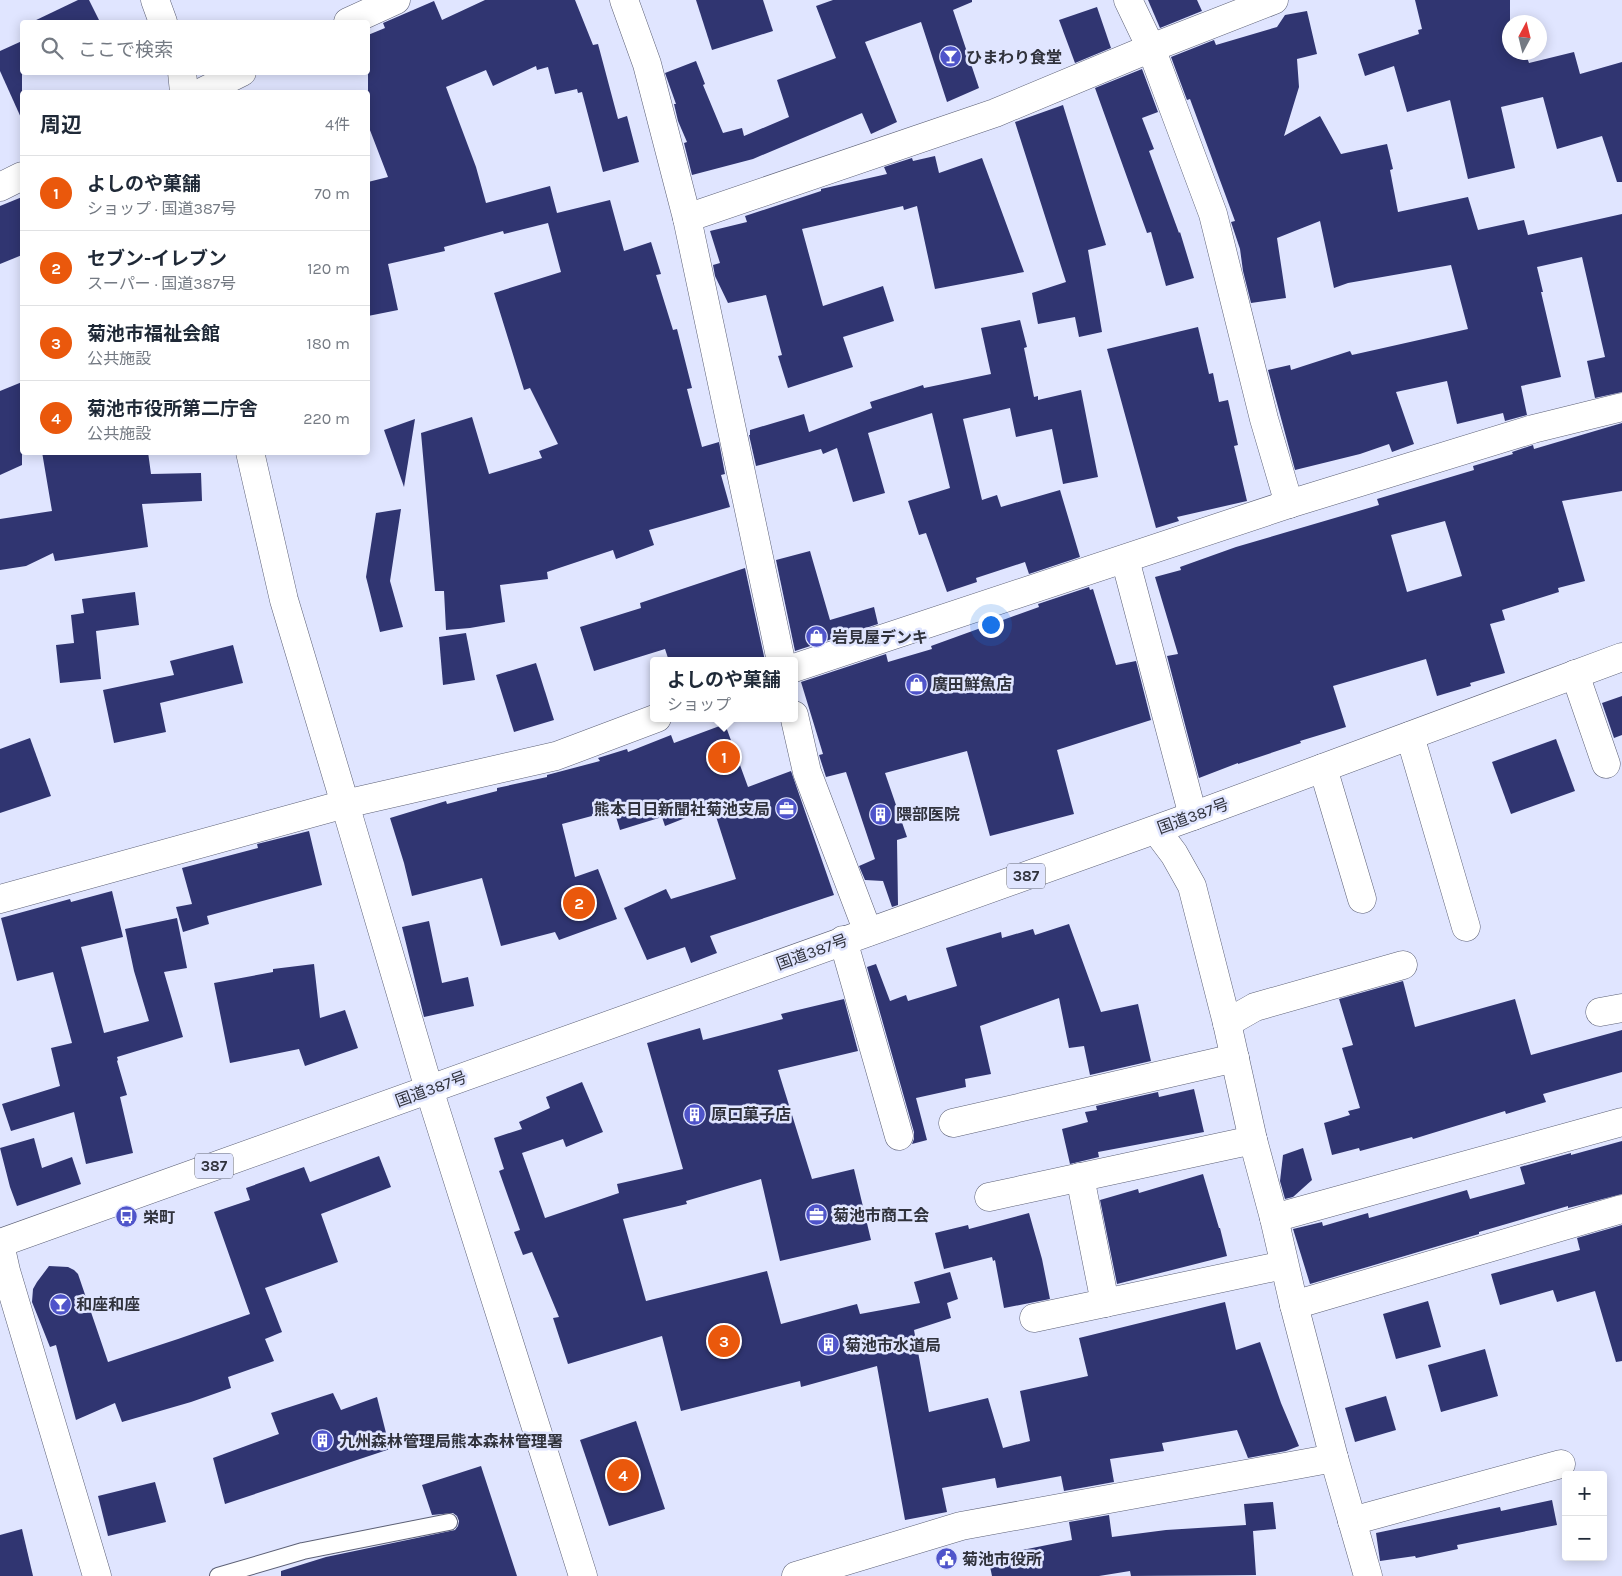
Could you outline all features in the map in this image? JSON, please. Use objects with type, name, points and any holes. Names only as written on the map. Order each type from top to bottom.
[{"type":"main road","points":[[154,0],[162,20]]},
{"type":"main road","points":[[352,20],[396,0]]},
{"type":"main road","points":[[624,0],[647,64],[687,218],[780,657]]},
{"type":"main road","points":[[1128,0],[1151,48],[1214,214],[1264,419],[1289,504]]},
{"type":"main road","points":[[687,218],[988,116],[1151,48],[1274,0]]},
{"type":"main road","points":[[182,75],[184,90]]},
{"type":"main road","points":[[206,90],[236,75]]},
{"type":"main road","points":[[0,186],[20,177]]},
{"type":"main road","points":[[798,667],[1289,504],[1534,429],[1622,407]]},
{"type":"main road","points":[[251,455],[284,600],[429,1089],[583,1576]]},
{"type":"main road","points":[[1125,559],[1193,816]]},
{"type":"main road","name":"国道387号","points":[[0,1243],[1156,830],[1622,657]]},
{"type":"main road","points":[[1575,674],[1606,764]]},
{"type":"main road","points":[[0,899],[345,804],[556,756],[650,721]]},
{"type":"main road","points":[[796,722],[808,772],[856,936],[899,1136]]},
{"type":"main road","points":[[1410,736],[1466,927]]},
{"type":"main road","points":[[1323,768],[1362,899]]},
{"type":"main road","points":[[1156,830],[1174,854],[1192,886],[1227,1023],[1253,1140],[1274,1218],[1294,1305],[1334,1458],[1368,1576]]},
{"type":"main road","points":[[1227,1023],[1255,1007],[1404,965]]},
{"type":"main road","points":[[952,1123],[1235,1058]]},
{"type":"main road","points":[[1274,1218],[1622,1122]]},
{"type":"main road","points":[[989,1197],[1253,1140]]},
{"type":"main road","points":[[1080,1178],[1105,1303]]},
{"type":"main road","points":[[1294,1305],[1622,1209]]},
{"type":"main road","points":[[0,1243],[6,1271],[31,1357],[97,1576]]},
{"type":"main road","points":[[1034,1318],[1284,1265]]},
{"type":"main road","points":[[796,1576],[961,1526],[1334,1458]]},
{"type":"main road","points":[[1352,1521],[1561,1464]]},
{"type":"lane","points":[[218,1576],[303,1551],[448,1522]]},
{"type":"building","points":[[78,0],[89,0],[99,20],[36,20]]},
{"type":"building","points":[[485,0],[575,0],[593,45],[598,44],[618,119],[627,116],[639,162],[603,172],[582,92],[578,93],[577,89],[555,94],[548,67],[537,70],[536,66],[493,86],[486,70],[446,87],[476,167],[486,203],[550,186],[557,213],[610,200],[624,251],[651,242],[661,274],[656,275],[673,330],[677,329],[692,388],[687,389],[702,447],[719,442],[725,474],[721,475],[730,507],[649,530],[654,545],[616,559],[613,550],[547,572],[548,579],[500,585],[505,622],[446,630],[444,591],[435,591],[421,433],[472,417],[489,474],[542,458],[539,451],[558,444],[530,388],[524,390],[494,293],[561,272],[548,223],[504,234],[503,231],[444,247],[445,251],[388,264],[398,310],[370,316],[370,182],[388,177],[370,130],[368,75],[370,75],[370,34],[385,28],[383,23],[434,1],[442,20]]},
{"type":"building","points":[[696,0],[763,0],[773,31],[712,50]]},
{"type":"building","points":[[833,0],[972,0],[972,2],[953,10],[979,88],[947,102],[921,22],[865,42],[897,122],[871,134],[862,113],[753,159],[692,175],[684,143],[687,142],[678,121],[674,104],[676,104],[665,73],[696,61],[705,84],[703,85],[723,133],[742,128],[744,136],[789,117],[777,80],[836,58],[816,6]]},
{"type":"building","points":[[1148,0],[1197,0],[1202,11],[1160,28]]},
{"type":"building","points":[[1415,0],[1510,0],[1510,15],[1502,15],[1502,60],[1528,60],[1529,63],[1574,52],[1580,74],[1622,62],[1622,182],[1617,182],[1602,136],[1557,149],[1543,97],[1501,107],[1515,168],[1468,179],[1450,100],[1407,112],[1394,66],[1365,76],[1358,54],[1419,34],[1418,30],[1422,29]]},
{"type":"building","points":[[1097,7],[1111,48],[1075,63],[1059,20]]},
{"type":"building","points":[[1307,11],[1317,54],[1297,59],[1299,87],[1284,136],[1320,116],[1341,154],[1387,144],[1393,169],[1390,170],[1398,212],[1468,197],[1478,230],[1524,220],[1528,235],[1622,214],[1622,392],[1595,398],[1587,361],[1605,357],[1582,257],[1537,267],[1561,377],[1521,386],[1527,415],[1505,421],[1503,413],[1457,424],[1447,381],[1396,392],[1414,444],[1392,452],[1389,444],[1360,454],[1295,470],[1268,370],[1290,365],[1291,370],[1350,351],[1352,355],[1468,329],[1451,265],[1348,283],[1334,288],[1320,221],[1277,238],[1286,298],[1251,303],[1240,249],[1231,222],[1235,221],[1190,99],[1187,100],[1171,57],[1214,40],[1216,45],[1277,27],[1285,15]]},
{"type":"building","points":[[20,42],[22,90],[20,90],[20,116],[0,71],[0,51]]},
{"type":"building","points":[[1142,69],[1158,112],[1142,118],[1154,149],[1149,151],[1180,232],[1194,278],[1166,286],[1151,232],[1147,233],[1095,88]]},
{"type":"building","points":[[1063,105],[1106,245],[1088,250],[1102,332],[1079,337],[1075,317],[1038,324],[1032,293],[1066,282],[1015,122]]},
{"type":"building","points":[[935,156],[939,173],[982,158],[1024,272],[935,289],[917,206],[904,210],[903,206],[802,229],[823,306],[883,286],[894,321],[843,337],[853,367],[788,388],[778,356],[782,355],[766,295],[728,303],[715,276],[713,265],[720,263],[710,231],[747,222],[745,216],[821,191],[821,189],[887,174],[884,167],[912,158],[913,161]]},
{"type":"building","points":[[20,198],[20,256],[0,264],[0,206]]},
{"type":"building","points":[[1020,320],[1027,347],[1024,348],[1034,397],[1038,396],[1038,400],[1081,390],[1098,477],[1063,484],[1052,429],[1016,437],[1010,408],[963,419],[982,500],[997,495],[1001,507],[1060,490],[1080,557],[1029,574],[1025,562],[976,578],[977,582],[947,592],[926,533],[919,535],[908,501],[950,488],[932,413],[868,433],[885,493],[853,502],[837,448],[823,454],[821,449],[756,466],[749,435],[750,430],[804,414],[809,432],[872,408],[870,402],[923,385],[924,388],[991,374],[981,328]]},
{"type":"building","points":[[1198,327],[1209,374],[1213,373],[1219,402],[1228,400],[1238,445],[1234,446],[1247,501],[1177,517],[1179,521],[1156,528],[1107,349]]},
{"type":"building","points":[[20,383],[20,455],[22,455],[22,465],[0,475],[0,391]]},
{"type":"building","points":[[415,419],[404,487],[384,430]]},
{"type":"building","points":[[1622,423],[1622,491],[1562,501],[1585,581],[1558,588],[1559,592],[1502,610],[1505,620],[1490,624],[1505,673],[1470,683],[1471,686],[1437,696],[1426,659],[1333,686],[1346,727],[1300,741],[1301,743],[1238,763],[1199,778],[1167,656],[1178,654],[1155,577],[1181,570],[1180,567],[1236,547],[1379,505],[1377,499],[1474,470],[1473,466],[1513,454],[1512,452],[1533,445],[1534,449]],"holes":[[[1445,521],[1462,576],[1407,592],[1391,535]]]},
{"type":"building","points":[[43,455],[148,455],[151,474],[201,473],[202,501],[142,504],[148,547],[55,561],[53,553],[26,566],[0,570],[0,519],[52,511]]},
{"type":"building","points":[[401,509],[390,581],[403,627],[380,632],[366,577],[376,513]]},
{"type":"building","points":[[810,551],[830,620],[874,607],[878,624],[795,651],[776,560]]},
{"type":"building","points":[[745,568],[764,657],[668,657],[665,649],[594,671],[580,627],[641,608],[640,603]]},
{"type":"building","points":[[1089,587],[1090,590],[1093,589],[1116,665],[1136,661],[1151,720],[1057,750],[1074,814],[990,836],[967,751],[885,773],[907,837],[897,840],[898,905],[892,907],[883,881],[865,880],[859,866],[875,859],[846,772],[826,777],[819,755],[823,754],[801,682],[886,654],[888,662],[932,649],[931,646],[1039,607],[1038,604]]},
{"type":"building","points":[[135,592],[139,625],[96,631],[101,679],[60,683],[56,645],[74,643],[71,615],[84,613],[82,599]]},
{"type":"building","points":[[466,633],[475,680],[443,685],[439,637]]},
{"type":"building","points":[[233,645],[243,683],[160,703],[166,732],[114,743],[103,690],[174,675],[170,661]]},
{"type":"building","points":[[536,663],[554,720],[514,732],[496,675]]},
{"type":"building","points":[[1622,696],[1622,735],[1614,738],[1602,703]]},
{"type":"building","points":[[725,724],[748,787],[791,771],[834,895],[710,936],[717,953],[691,963],[685,947],[647,960],[624,908],[666,889],[671,899],[736,879],[713,807],[665,826],[662,817],[620,830],[614,810],[562,824],[575,877],[598,869],[617,919],[559,940],[555,932],[501,946],[482,878],[412,896],[390,818],[446,801],[447,804],[497,791],[497,788],[547,777],[547,775],[600,761],[598,758],[627,749],[628,752],[671,735],[674,743]]},
{"type":"building","points":[[30,738],[51,796],[0,813],[0,749]]},
{"type":"building","points":[[1556,739],[1575,791],[1511,814],[1492,762]]},
{"type":"building","points":[[309,831],[322,885],[207,916],[209,924],[183,932],[176,907],[192,904],[182,868],[258,848],[257,844]]},
{"type":"building","points":[[112,891],[123,937],[81,947],[104,1033],[149,1021],[134,971],[125,929],[177,918],[187,968],[164,972],[183,1037],[117,1057],[127,1095],[120,1097],[133,1153],[86,1164],[74,1112],[11,1131],[2,1104],[60,1086],[51,1048],[72,1043],[53,972],[17,981],[1,918],[70,899],[71,902]]},
{"type":"building","points":[[429,921],[442,983],[468,977],[474,1006],[424,1017],[402,927]]},
{"type":"building","points":[[1069,924],[1101,1012],[1138,1004],[1151,1061],[1090,1075],[1084,1046],[1069,1048],[1059,998],[980,1026],[991,1074],[965,1079],[966,1087],[916,1098],[927,1140],[912,1144],[914,1132],[867,967],[876,964],[890,1001],[906,995],[908,1001],[957,986],[946,948],[1001,932],[1002,938],[1033,929],[1035,935]]},
{"type":"building","points":[[314,964],[320,1018],[345,1010],[358,1048],[305,1066],[299,1049],[230,1063],[214,983],[273,972],[273,969]]},
{"type":"building","points":[[1403,981],[1415,1027],[1515,999],[1531,1055],[1622,1030],[1622,1072],[1543,1094],[1546,1102],[1506,1114],[1505,1111],[1413,1139],[1412,1137],[1360,1151],[1359,1148],[1332,1155],[1324,1123],[1350,1115],[1348,1111],[1360,1108],[1342,1048],[1353,1045],[1339,999]]},
{"type":"building","points":[[844,999],[858,1051],[778,1070],[812,1179],[854,1169],[871,1240],[780,1261],[761,1179],[686,1201],[687,1204],[623,1219],[646,1301],[767,1271],[781,1324],[857,1304],[860,1314],[920,1303],[914,1282],[950,1272],[958,1299],[947,1303],[951,1318],[914,1330],[929,1412],[988,1398],[1003,1448],[1030,1441],[1020,1391],[1088,1376],[1079,1338],[1225,1302],[1236,1350],[1260,1342],[1281,1403],[1299,1446],[1286,1451],[1248,1458],[1237,1430],[1162,1443],[1164,1451],[1110,1459],[1114,1482],[1064,1491],[1061,1476],[997,1488],[995,1478],[942,1488],[947,1512],[905,1520],[877,1366],[801,1387],[800,1381],[681,1411],[662,1336],[568,1364],[553,1318],[559,1317],[532,1252],[523,1255],[514,1232],[520,1230],[499,1171],[504,1169],[494,1138],[522,1129],[519,1122],[550,1108],[546,1097],[582,1082],[603,1132],[566,1147],[563,1139],[522,1153],[545,1218],[619,1193],[617,1184],[683,1169],[647,1043],[700,1028],[703,1040],[783,1019],[781,1014]]},
{"type":"building","points":[[1194,1089],[1204,1132],[1098,1152],[1099,1157],[1070,1164],[1062,1129],[1088,1122],[1085,1112],[1097,1110],[1096,1106],[1158,1092],[1159,1097]]},
{"type":"building","points":[[34,1138],[42,1168],[72,1157],[81,1184],[17,1206],[0,1148]]},
{"type":"building","points":[[1622,1141],[1622,1194],[1568,1208],[1568,1206],[1310,1284],[1293,1229],[1322,1222],[1323,1226],[1368,1213],[1369,1218],[1467,1190],[1470,1199],[1525,1184],[1520,1167]]},
{"type":"building","points":[[1303,1148],[1312,1180],[1293,1197],[1285,1199],[1280,1181],[1283,1155]]},
{"type":"building","points":[[379,1156],[391,1187],[321,1214],[338,1262],[265,1288],[282,1332],[265,1339],[274,1361],[228,1377],[231,1388],[191,1402],[122,1422],[115,1403],[76,1420],[56,1345],[50,1347],[32,1302],[33,1289],[49,1266],[68,1267],[78,1274],[108,1362],[178,1339],[250,1314],[214,1212],[250,1200],[246,1188],[304,1167],[310,1182]]},
{"type":"building","points":[[1203,1174],[1227,1256],[1117,1284],[1100,1200],[1138,1189],[1139,1193]]},
{"type":"building","points":[[1029,1213],[1042,1259],[1050,1299],[1004,1308],[995,1260],[993,1261],[992,1257],[944,1269],[935,1233],[968,1225],[969,1229]]},
{"type":"building","points":[[1622,1225],[1622,1361],[1616,1362],[1595,1291],[1557,1302],[1553,1290],[1500,1305],[1491,1274],[1580,1250],[1577,1238]]},
{"type":"building","points":[[1428,1301],[1441,1347],[1396,1359],[1383,1314]]},
{"type":"building","points":[[1485,1349],[1498,1396],[1441,1412],[1428,1365]]},
{"type":"building","name":"九州森林管理局熊本森林管理署","points":[[333,1393],[341,1410],[377,1397],[390,1449],[225,1504],[213,1458],[279,1434],[271,1413]]},
{"type":"building","points":[[1386,1396],[1396,1430],[1355,1442],[1345,1408]]},
{"type":"building","points":[[636,1421],[665,1509],[609,1526],[580,1440]]},
{"type":"building","points":[[481,1466],[517,1576],[281,1576],[281,1571],[326,1557],[455,1530],[459,1521],[457,1516],[453,1513],[432,1515],[422,1485]]},
{"type":"building","points":[[155,1482],[166,1522],[108,1536],[98,1496]]},
{"type":"building","points":[[1552,1500],[1557,1525],[1457,1545],[1458,1549],[1416,1558],[1415,1556],[1380,1561],[1376,1533],[1500,1507],[1501,1511]]},
{"type":"building","points":[[1273,1502],[1276,1529],[1253,1531],[1256,1575],[1131,1576],[1130,1571],[1099,1576],[992,1576],[988,1557],[1072,1540],[1069,1522],[1109,1515],[1112,1537],[1166,1530],[1246,1525],[1244,1504]]},
{"type":"building","points":[[22,1529],[33,1576],[0,1576],[0,1535]]},
{"type":"place","name":"ひまわり食堂","points":[[950,57]]},
{"type":"place","name":"岩見屋デンキ","points":[[816,637]]},
{"type":"place","name":"廣田鮮魚店","points":[[916,684]]},
{"type":"place","name":"よしのや菓舗","points":[[724,757]]},
{"type":"place","name":"熊本日日新聞社菊池支局","points":[[786,809]]},
{"type":"place","name":"隈部医院","points":[[880,814]]},
{"type":"place","name":"セブン-イレブン","points":[[579,903]]},
{"type":"place","name":"原口菓子店","points":[[695,1114]]},
{"type":"place","name":"菊池市商工会","points":[[817,1215]]},
{"type":"place","name":"栄町","points":[[127,1217]]},
{"type":"place","name":"和座和座","points":[[60,1304]]},
{"type":"place","name":"菊池市福祉会館","points":[[724,1341]]},
{"type":"place","name":"菊池市水道局","points":[[829,1345]]},
{"type":"place","name":"九州森林管理局熊本森林管理署","points":[[323,1441]]},
{"type":"place","name":"菊池市役所第二庁舎","points":[[623,1475]]},
{"type":"place","name":"菊池市役所","points":[[946,1559]]}]
